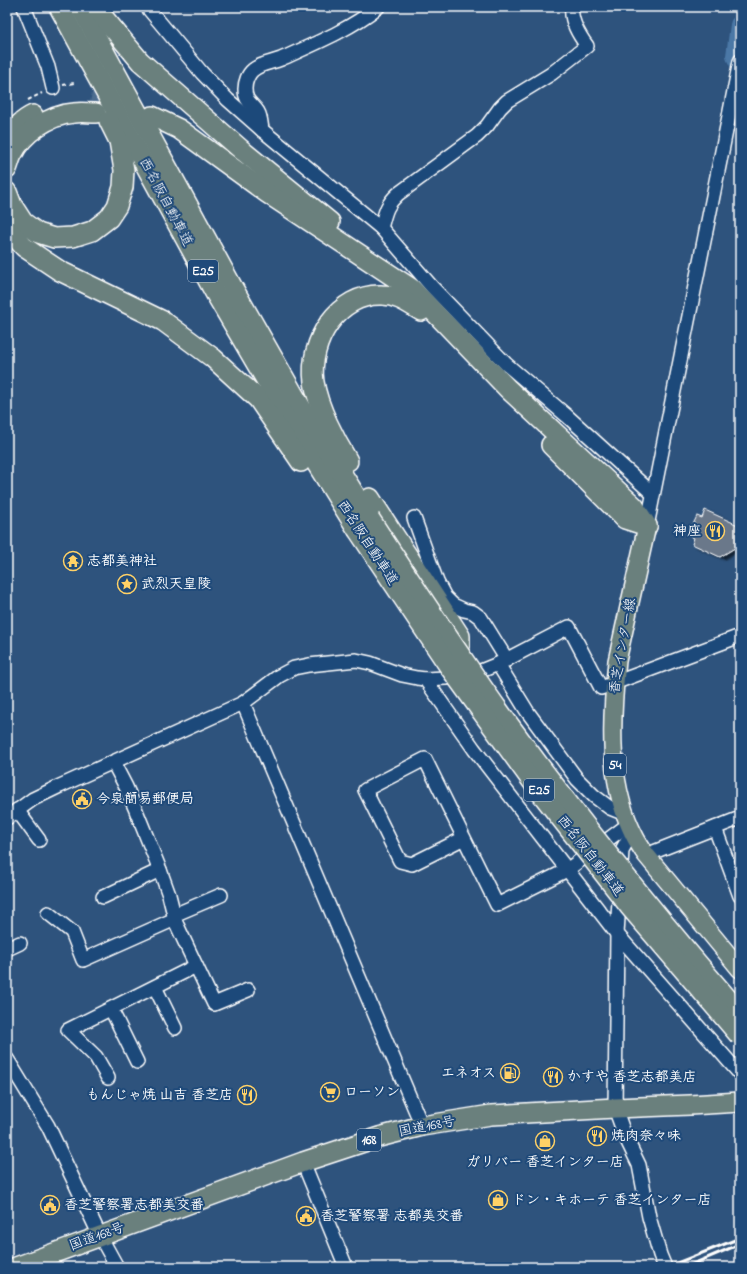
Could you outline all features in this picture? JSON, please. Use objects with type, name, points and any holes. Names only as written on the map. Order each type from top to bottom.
[{"type":"highway","points":[[7,192],[12,205],[23,222],[38,233],[54,238],[73,237],[92,231],[109,218],[117,206],[123,187],[124,170],[119,141],[50,7]]},
{"type":"highway","name":"西名阪自動車道","points":[[59,7],[215,293],[287,416],[549,779],[669,930],[740,1013]]},
{"type":"highway","name":"西名阪自動車道","points":[[80,7],[364,523],[375,556],[450,668],[537,788],[629,906],[740,1036]]},
{"type":"highway","points":[[95,7],[140,61],[244,152],[412,289],[508,389],[634,506],[647,526]]},
{"type":"highway","points":[[7,138],[9,134],[29,117],[54,107],[72,103],[93,107],[56,117],[43,123],[24,138],[12,154],[7,169]]},
{"type":"highway","points":[[412,289],[267,193],[179,129],[156,123],[258,198],[324,244],[386,280],[421,311],[625,519],[647,526]]},
{"type":"highway","points":[[7,228],[24,247],[60,271],[163,321],[213,358],[258,399],[364,523]]},
{"type":"highway","points":[[364,523],[345,457],[330,427],[314,382],[313,361],[318,342],[326,326],[339,311],[353,301],[369,295],[383,295],[398,298],[421,311]]},
{"type":"highway","name":"国道168号","points":[[16,1267],[303,1162],[379,1137],[422,1126],[491,1115],[740,1102]]},
{"type":"main road","name":"香芝インター線","points":[[647,526],[617,661],[612,709],[618,789],[630,825],[646,855],[740,969]]},
{"type":"main road","points":[[690,1105],[740,1094]]},
{"type":"street","points":[[24,7],[48,67],[53,88]]},
{"type":"street","points":[[147,7],[202,73],[228,100],[381,228],[437,292],[506,364],[652,494]]},
{"type":"street","points":[[262,130],[258,113],[248,102],[245,95],[247,78],[251,71],[338,32],[378,7]]},
{"type":"street","points":[[381,228],[386,209],[390,201],[477,136],[487,126],[506,101],[551,74],[587,46],[579,35],[573,21],[572,7]]},
{"type":"street","points":[[647,526],[652,494],[738,86],[739,66]]},
{"type":"street","points":[[414,518],[437,582],[445,597],[452,605],[473,612],[480,618],[527,711],[577,779],[594,796],[630,825]]},
{"type":"street","points":[[39,840],[12,814],[33,799],[243,702],[279,676],[294,668],[309,664],[356,660],[370,663],[402,675],[425,679],[466,677],[502,662],[569,627],[601,688],[740,636]]},
{"type":"street","points":[[425,679],[474,749],[617,934],[740,1074]]},
{"type":"street","points":[[243,702],[422,1126]]},
{"type":"street","points":[[464,838],[412,864],[400,861],[365,790],[425,759],[464,838],[497,905],[567,870],[630,825]]},
{"type":"street","points":[[113,762],[126,787],[160,870],[169,895],[174,917],[214,1004],[248,990]]},
{"type":"street","points":[[646,855],[740,818]]},
{"type":"street","points":[[630,825],[627,841],[622,850],[617,934],[615,1108],[625,1136],[639,1165],[649,1218],[665,1267]]},
{"type":"street","points":[[715,828],[740,896]]},
{"type":"street","points":[[103,897],[160,870]]},
{"type":"street","points":[[48,913],[72,932],[83,960],[221,895]]},
{"type":"street","points":[[7,949],[20,943]]},
{"type":"street","points":[[108,1078],[96,1057],[68,1030],[196,966]]},
{"type":"street","points":[[155,987],[175,1028]]},
{"type":"street","points":[[111,1009],[137,1062]]},
{"type":"street","points":[[7,1059],[48,1126],[116,1267]]},
{"type":"street","points":[[303,1162],[346,1267]]},
{"type":"path","points":[[22,103],[53,88],[74,83]]},
{"type":"building","name":"神座","points":[[705,510],[740,526],[740,541],[738,546],[720,557],[692,544],[694,538],[688,535],[697,516],[702,518]]},
{"type":"waterway","points":[[740,25],[736,56],[740,64]]},
{"type":"tunnel","points":[[90,102],[126,110]]},
{"type":"railway","points":[[667,1267],[740,1238]]},
{"type":"railway","points":[[686,1267],[740,1244]]},
{"type":"place","name":"神座","points":[[715,531]]},
{"type":"place","name":"志都美神社","points":[[73,561]]},
{"type":"place","name":"武烈天皇陵","points":[[127,584]]},
{"type":"place","name":"今泉簡易郵便局","points":[[82,799]]},
{"type":"place","name":"エネオス","points":[[510,1073]]},
{"type":"place","name":"かすや 香芝志都美店","points":[[553,1077]]},
{"type":"place","name":"ローソン","points":[[330,1092]]},
{"type":"place","name":"もんじゃ焼 山吉 香芝店","points":[[247,1095]]},
{"type":"place","name":"焼肉奈々味","points":[[597,1136]]},
{"type":"place","name":"ガリバー 香芝インター店","points":[[545,1141]]},
{"type":"place","name":"ドン・キホーテ 香芝インター店","points":[[498,1200]]},
{"type":"place","name":"香芝警察署志都美交番","points":[[50,1205]]},
{"type":"place","name":"香芝警察署 志都美交番","points":[[306,1216]]}]
